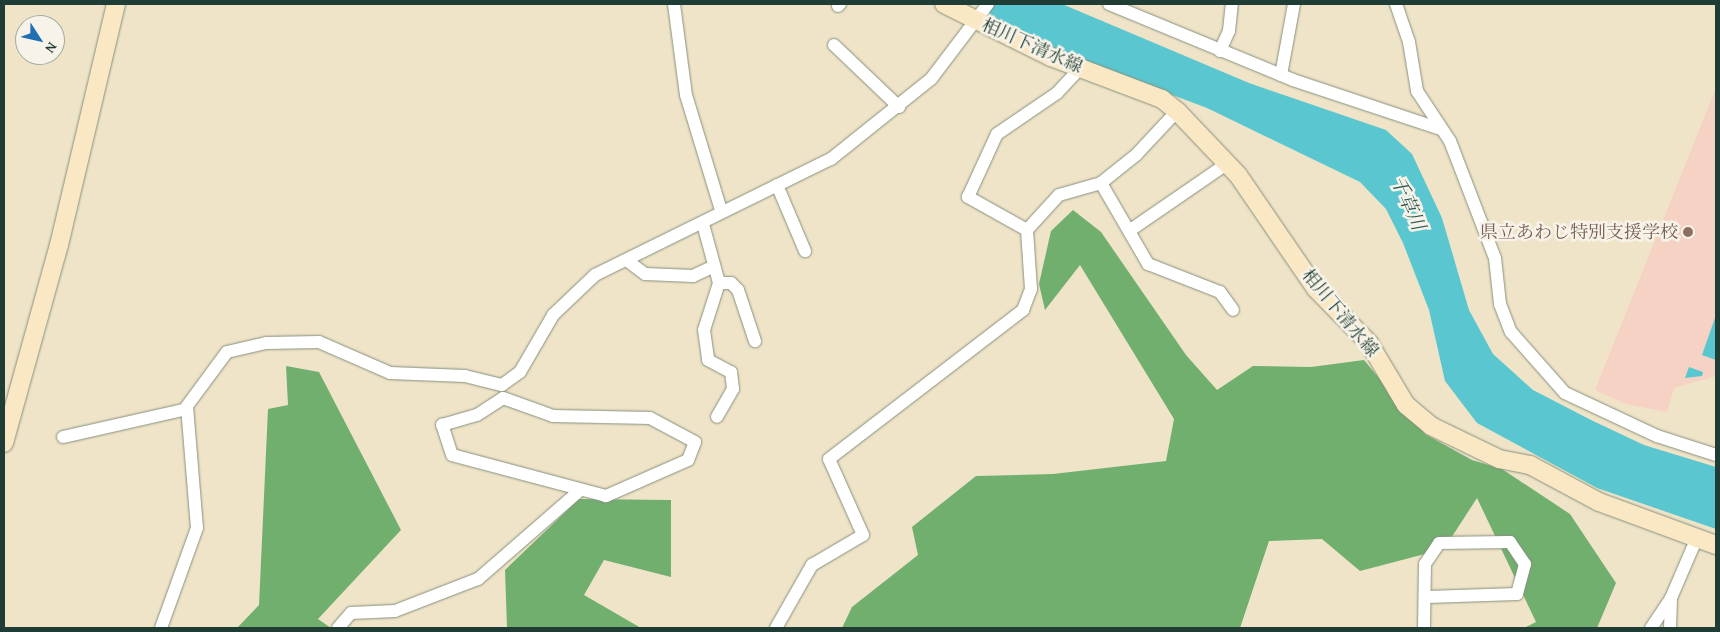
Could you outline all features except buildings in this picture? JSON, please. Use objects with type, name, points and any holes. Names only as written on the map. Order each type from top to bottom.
[{"type":"main road","points":[[4,443],[59,245],[116,4]]},
{"type":"main road","name":"相川下清水線","points":[[944,4],[980,19],[1080,68],[1162,99],[1177,111],[1228,163],[1316,289],[1369,343],[1406,405],[1431,426],[1499,459],[1530,465],[1599,502],[1696,540],[1716,545]]},
{"type":"street","points":[[674,4],[686,94],[721,210]]},
{"type":"street","points":[[161,628],[196,528],[187,409],[227,352],[266,343],[319,342],[390,373],[465,376],[502,385],[520,372],[553,315],[596,275],[629,262],[703,224],[721,210],[831,159],[899,107],[931,79],[980,19],[988,4]]},
{"type":"street","points":[[1109,4],[1281,75],[1440,128]]},
{"type":"street","points":[[1220,51],[1229,31],[1232,4]]},
{"type":"street","points":[[1281,75],[1294,4]]},
{"type":"street","points":[[1396,4],[1409,42],[1417,91],[1450,141],[1495,258],[1502,311],[1511,332],[1527,353],[1564,393],[1657,436],[1716,453]]},
{"type":"street","points":[[834,45],[899,107]]},
{"type":"street","points":[[1027,230],[968,197],[997,134],[1057,93],[1080,68]]},
{"type":"street","points":[[776,628],[812,565],[863,535],[829,459],[1023,310],[1032,289],[1027,230],[1059,195],[1101,183],[1136,155],[1177,111]]},
{"type":"street","points":[[1129,231],[1228,163]]},
{"type":"street","points":[[1101,183],[1148,264],[1220,292],[1233,310]]},
{"type":"street","points":[[777,185],[805,251]]},
{"type":"street","points":[[703,224],[719,283],[704,330],[708,360],[731,372],[733,389],[716,417]]},
{"type":"street","points":[[629,262],[645,274],[693,276],[714,266]]},
{"type":"street","points":[[719,283],[731,283],[738,290],[755,341]]},
{"type":"street","points":[[502,385],[504,398]]},
{"type":"street","points":[[504,398],[554,416],[650,418],[694,442],[688,460],[606,496],[578,492],[452,455],[442,425],[477,415],[504,398]]},
{"type":"street","points":[[63,437],[187,409]]},
{"type":"street","points":[[338,628],[351,613],[395,611],[478,579],[578,492]]},
{"type":"street","points":[[1651,628],[1670,598],[1696,540]]},
{"type":"street","points":[[1424,628],[1427,597],[1425,564],[1439,543],[1510,542],[1524,564],[1517,594],[1427,597]]},
{"type":"street","points":[[1670,598],[1670,628]]},
{"type":"shaded area","name":"県立あわじ特別支援学校","points":[[1716,88],[1716,376],[1674,388],[1667,412],[1626,404],[1595,390]]},
{"type":"green space","points":[[1073,210],[1101,232],[1186,355],[1217,390],[1253,366],[1311,367],[1364,360],[1425,434],[1472,460],[1502,469],[1570,514],[1616,583],[1597,628],[1524,628],[1536,622],[1477,498],[1444,549],[1360,571],[1322,539],[1269,541],[1240,628],[842,628],[852,607],[918,555],[912,527],[976,476],[1053,474],[1166,461],[1174,419],[1080,265],[1045,310],[1039,284],[1051,231]]},
{"type":"green space","points":[[286,366],[319,372],[401,530],[318,619],[331,628],[237,628],[259,605],[268,409],[288,405]]},
{"type":"green space","points":[[579,499],[671,500],[671,577],[604,560],[584,595],[641,628],[507,628],[505,570]]},
{"type":"water","name":"千草川","points":[[993,4],[1062,4],[1249,83],[1386,130],[1412,154],[1442,218],[1469,310],[1493,354],[1533,390],[1591,420],[1644,445],[1716,467],[1716,529],[1597,488],[1477,423],[1445,381],[1429,310],[1403,243],[1386,209],[1360,182],[1207,108],[1029,41],[992,23],[989,11]]},
{"type":"water","points":[[1716,315],[1716,360],[1702,355]]},
{"type":"water","points":[[1689,367],[1703,372],[1702,376],[1685,378]]},
{"type":"place","name":"県立あわじ特別支援学校","points":[[1688,232]]}]
